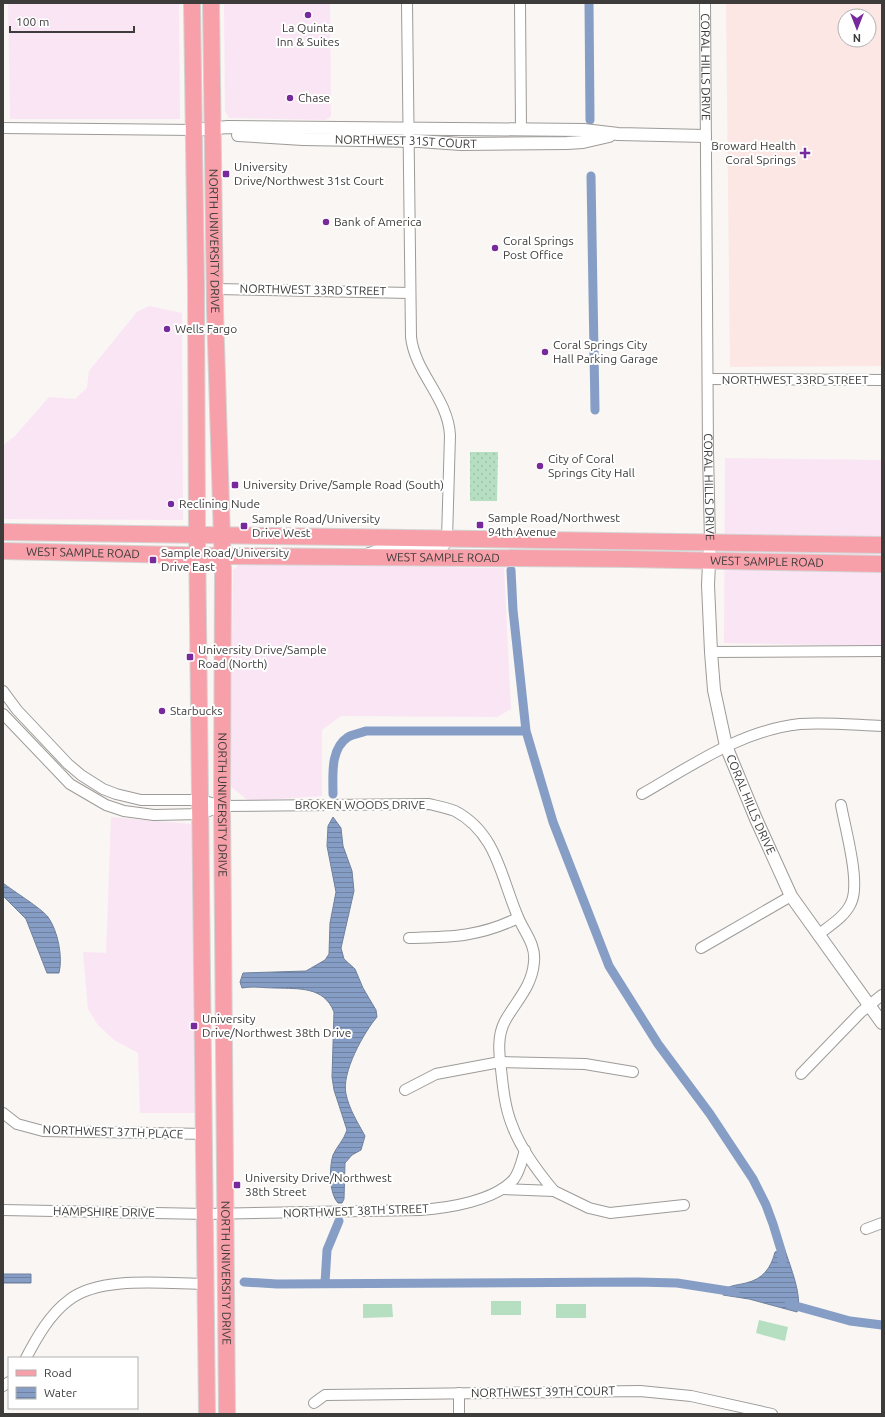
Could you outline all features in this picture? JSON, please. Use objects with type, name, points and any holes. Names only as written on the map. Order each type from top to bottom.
[{"type":"main road","name":"NORTH UNIVERSITY DRIVE","points":[[192,3],[208,1414]]},
{"type":"main road","name":"NORTH UNIVERSITY DRIVE","points":[[211,3],[215,311],[222,535],[222,806],[227,1414]]},
{"type":"main road","points":[[196,275],[215,289]]},
{"type":"main road","points":[[196,275],[215,311]]},
{"type":"main road","name":"WEST SAMPLE ROAD","points":[[3,532],[882,545]]},
{"type":"main road","points":[[448,557],[464,548],[500,548],[526,540]]},
{"type":"main road","name":"WEST SAMPLE ROAD","points":[[3,551],[222,556],[448,557],[882,564]]},
{"type":"main road","points":[[202,966],[224,966]]},
{"type":"main road","points":[[202,987],[224,987]]},
{"type":"street","points":[[359,556],[384,548],[437,550],[444,546],[447,539],[450,435],[449,420],[415,354],[412,343],[406,3]]},
{"type":"street","points":[[520,3],[521,129]]},
{"type":"street","name":"CORAL HILLS DRIVE","points":[[706,3],[710,652],[714,690],[726,746],[756,819],[791,896],[882,1023]]},
{"type":"street","name":"NORTHWEST 31ST COURT","points":[[4,126],[194,130],[304,139],[408,141],[461,144],[537,144],[583,142],[618,134]]},
{"type":"street","name":"NORTHWEST 31ST COURT","points":[[213,131],[408,128],[521,129],[584,130],[618,134],[706,136]]},
{"type":"street","name":"NORTHWEST 33RD STREET","points":[[215,289],[410,293]]},
{"type":"street","name":"NORTHWEST 33RD STREET","points":[[708,379],[882,380]]},
{"type":"street","points":[[710,652],[882,651]]},
{"type":"street","name":"BROKEN WOODS DRIVE","points":[[3,691],[17,710],[81,775],[103,789],[141,800],[160,801],[201,807]]},
{"type":"street","points":[[5,717],[17,710]]},
{"type":"street","name":"BROKEN WOODS DRIVE","points":[[5,717],[70,784],[106,805],[139,814],[160,815],[201,807],[222,806],[429,804],[454,811],[476,825],[491,844],[506,881],[518,918],[530,937],[534,962],[529,985],[504,1022],[499,1039],[500,1062],[506,1104],[512,1126],[525,1150]]},
{"type":"street","points":[[642,794],[726,746],[771,729],[800,724],[882,726]]},
{"type":"street","points":[[70,784],[81,775]]},
{"type":"street","points":[[160,801],[160,815]]},
{"type":"street","points":[[818,935],[844,913],[851,904],[854,896],[854,877],[841,804]]},
{"type":"street","points":[[702,948],[791,896]]},
{"type":"street","points":[[408,938],[458,937],[476,934],[498,928],[518,918]]},
{"type":"street","points":[[800,1074],[882,995]]},
{"type":"street","points":[[405,1090],[436,1074],[500,1062],[585,1064],[633,1072]]},
{"type":"street","name":"NORTHWEST 37TH PLACE","points":[[3,1113],[17,1124],[27,1128],[43,1131],[204,1134]]},
{"type":"street","name":"NORTHWEST 38TH STREET","points":[[206,1214],[420,1210],[445,1208],[470,1202],[502,1189],[514,1179],[520,1167],[525,1150]]},
{"type":"street","name":"NORTHWEST 38TH STREET","points":[[525,1150],[538,1172],[554,1192]]},
{"type":"street","name":"NORTHWEST 38TH STREET","points":[[502,1189],[554,1192],[588,1208],[610,1213],[684,1205]]},
{"type":"street","name":"HAMPSHIRE DRIVE","points":[[3,1210],[206,1214]]},
{"type":"street","points":[[866,1228],[882,1223]]},
{"type":"street","points":[[27,1357],[39,1335],[58,1310],[70,1299],[83,1292],[115,1285],[206,1284]]},
{"type":"street","name":"NORTHWEST 39TH COURT","points":[[314,1403],[325,1395],[640,1391],[691,1396],[772,1414]]},
{"type":"street","points":[[458,1393],[459,1414]]},
{"type":"shaded area","points":[[8,3],[179,3],[180,119],[10,119]]},
{"type":"shaded area","points":[[224,3],[330,3],[331,116],[326,120],[229,118],[225,111]]},
{"type":"shaded area","name":"Broward Health Coral Springs","points":[[726,3],[882,3],[882,366],[730,367]]},
{"type":"shaded area","points":[[149,306],[182,313],[183,520],[3,519],[3,445],[14,437],[49,397],[75,399],[87,388],[89,371],[137,312]]},
{"type":"shaded area","points":[[725,458],[882,460],[882,646],[724,643]]},
{"type":"shaded area","points":[[240,564],[504,568],[511,709],[497,717],[341,716],[322,730],[322,796],[249,801],[230,786],[233,570]]},
{"type":"shaded area","points":[[111,817],[191,824],[195,1113],[140,1113],[138,1053],[114,1040],[98,1025],[88,1009],[83,952],[106,953]]},
{"type":"green space","points":[[470,452],[498,452],[497,501],[470,501]]},
{"type":"green space","points":[[491,1301],[521,1301],[521,1315],[491,1315]]},
{"type":"green space","points":[[363,1304],[392,1304],[393,1317],[363,1318]]},
{"type":"green space","points":[[556,1304],[586,1304],[586,1318],[556,1318]]},
{"type":"green space","points":[[759,1320],[788,1327],[785,1341],[756,1333]]},
{"type":"water","points":[[333,817],[341,828],[343,846],[352,871],[354,891],[341,948],[344,959],[355,969],[363,988],[376,1010],[377,1017],[360,1042],[350,1064],[345,1085],[347,1100],[365,1136],[361,1150],[352,1155],[345,1163],[344,1199],[342,1203],[338,1203],[335,1199],[331,1187],[331,1166],[333,1155],[347,1130],[334,1090],[332,1077],[334,1012],[324,997],[317,993],[301,989],[254,987],[242,988],[240,982],[243,973],[306,971],[325,960],[329,954],[330,923],[336,892],[327,846],[328,826]]},
{"type":"water","points":[[3,883],[33,904],[48,917],[52,923],[59,944],[59,973],[47,973],[26,919],[3,896]]},
{"type":"water","points":[[785,1250],[797,1290],[797,1312],[749,1299],[723,1295],[725,1289],[752,1281],[762,1276],[769,1268],[775,1252]]},
{"type":"water","points":[[3,1274],[31,1274],[31,1283],[3,1283]]},
{"type":"waterway","points":[[589,3],[590,120]]},
{"type":"waterway","points":[[591,176],[595,410]]},
{"type":"waterway","points":[[511,570],[513,610],[526,731],[553,822],[609,966],[658,1044],[710,1114],[753,1179],[766,1205],[773,1224],[781,1250],[782,1262]]},
{"type":"waterway","points":[[333,794],[335,755],[342,742],[352,735],[366,731],[526,731]]},
{"type":"waterway","points":[[325,1283],[327,1250],[339,1221]]},
{"type":"waterway","points":[[244,1282],[277,1284],[637,1282],[677,1283],[735,1292]]},
{"type":"waterway","points":[[789,1304],[850,1321],[882,1325]]},
{"type":"place","name":"La Quinta Inn & Suites","points":[[308,15]]},
{"type":"place","name":"Chase","points":[[290,98]]},
{"type":"place","name":"Broward Health Coral Springs","points":[[805,153]]},
{"type":"place","name":"University Drive/Northwest 31st Court","points":[[226,174]]},
{"type":"place","name":"Bank of America","points":[[326,222]]},
{"type":"place","name":"Coral Springs Post Office","points":[[495,248]]},
{"type":"place","name":"Wells Fargo","points":[[167,329]]},
{"type":"place","name":"Coral Springs City Hall Parking Garage","points":[[545,352]]},
{"type":"place","name":"City of Coral Springs City Hall","points":[[540,466]]},
{"type":"place","name":"University Drive/Sample Road (South)","points":[[235,485]]},
{"type":"place","name":"Reclining Nude","points":[[171,504]]},
{"type":"place","name":"Sample Road/Northwest 94th Avenue","points":[[480,525]]},
{"type":"place","name":"Sample Road/University Drive West","points":[[244,526]]},
{"type":"place","name":"Sample Road/University Drive East","points":[[153,560]]},
{"type":"place","name":"University Drive/Sample Road (North)","points":[[190,657]]},
{"type":"place","name":"Starbucks","points":[[162,711]]},
{"type":"place","name":"University Drive/Northwest 38th Drive","points":[[194,1026]]},
{"type":"place","name":"University Drive/Northwest 38th Street","points":[[237,1185]]}]
